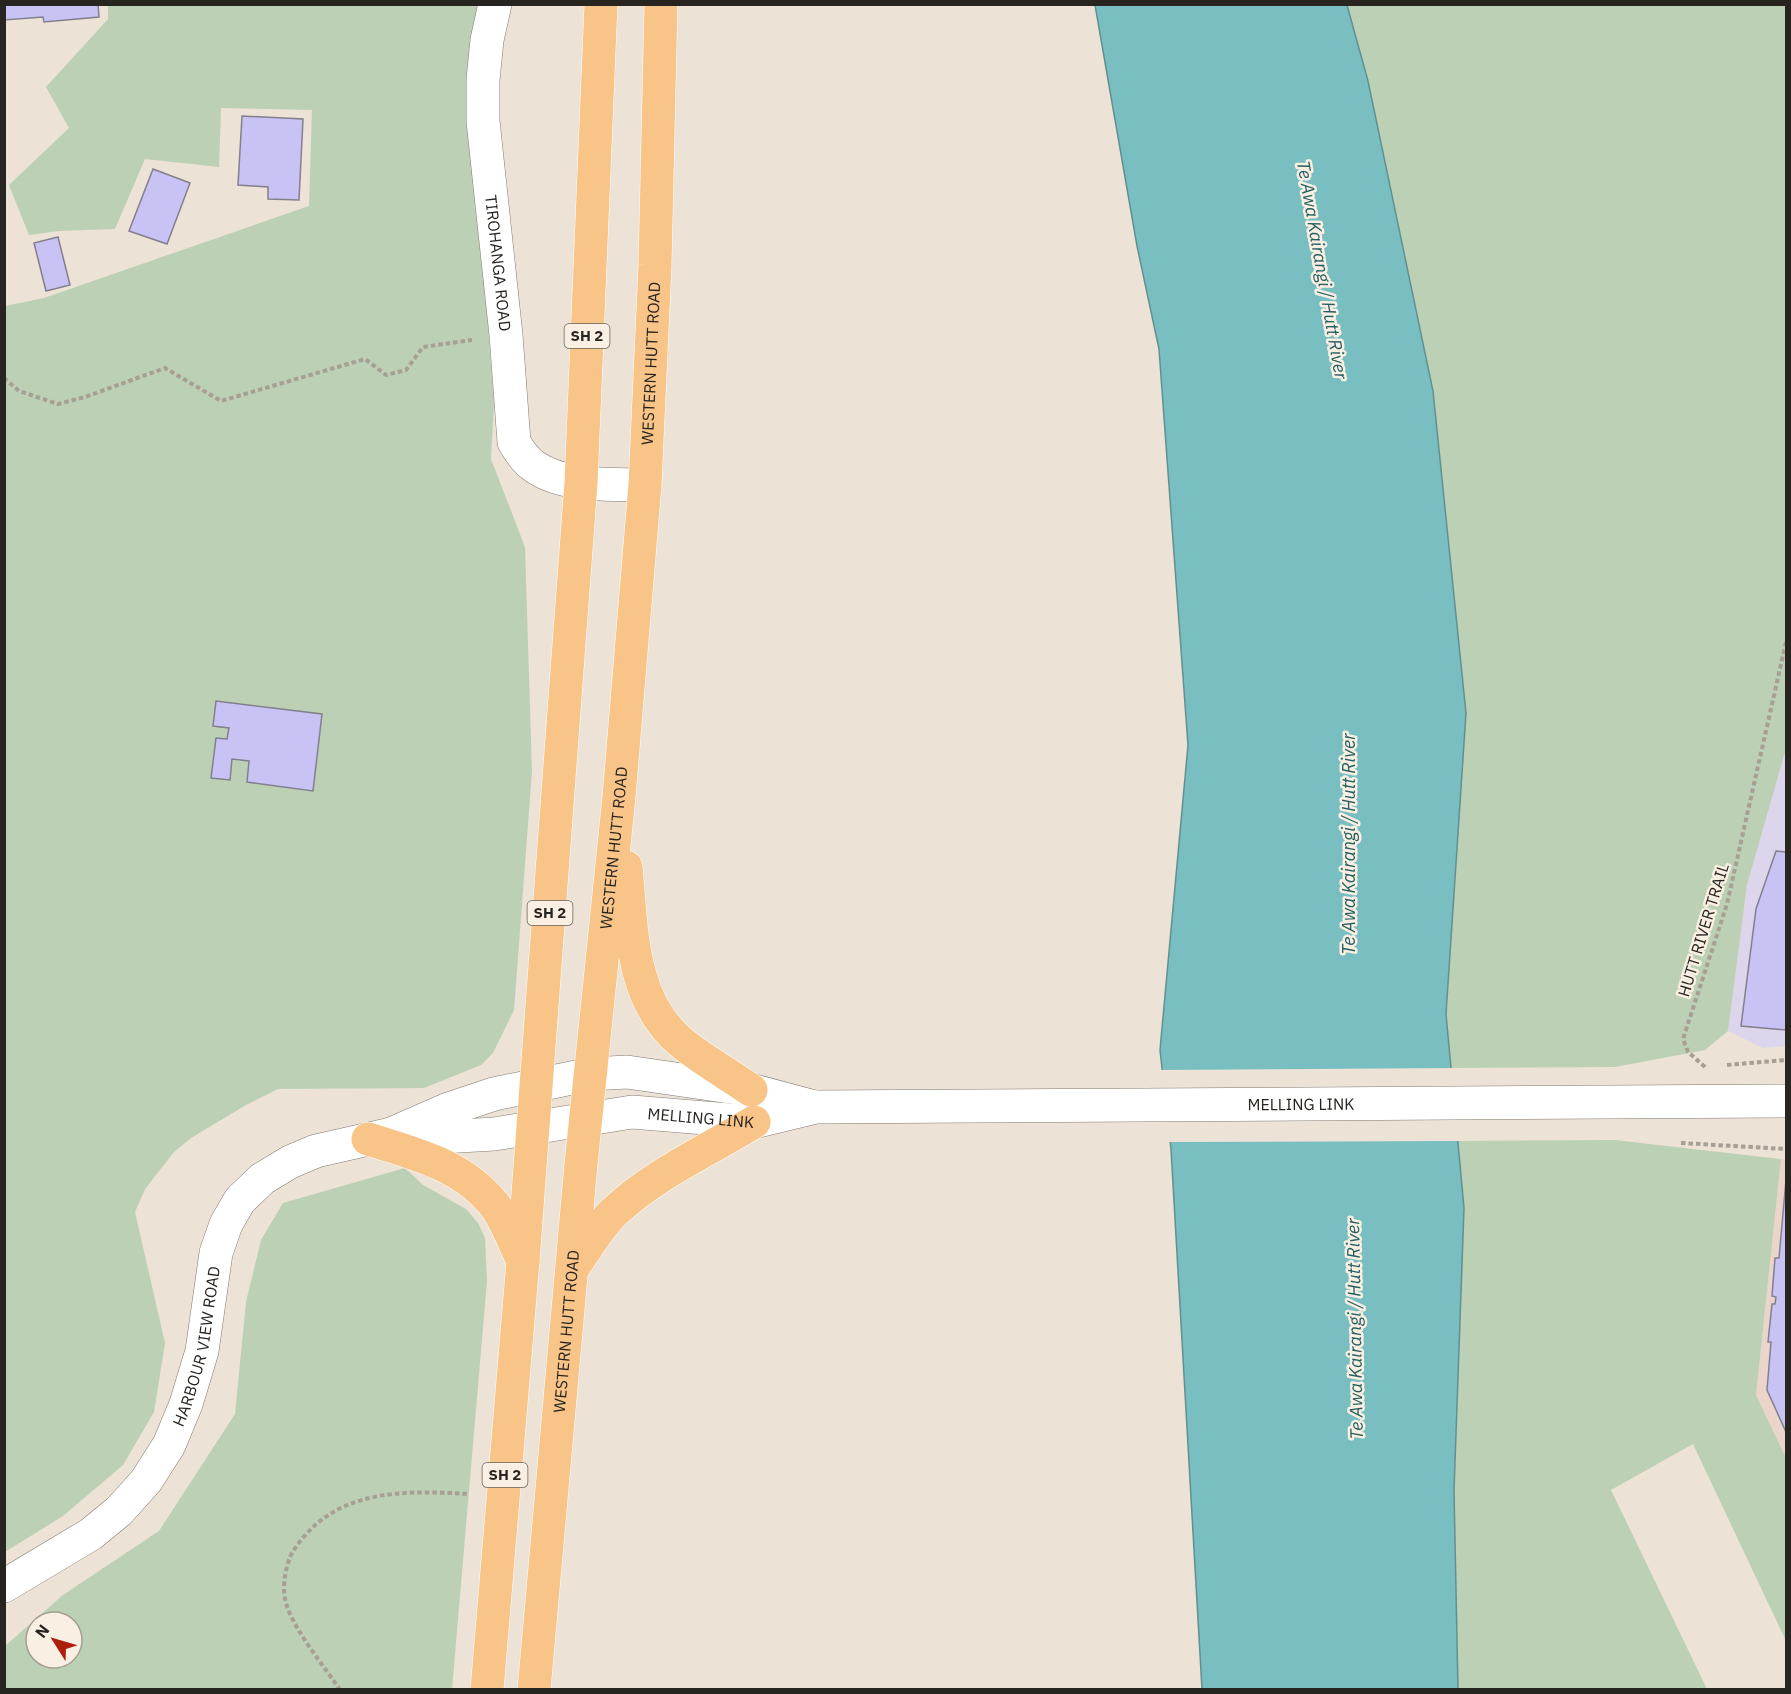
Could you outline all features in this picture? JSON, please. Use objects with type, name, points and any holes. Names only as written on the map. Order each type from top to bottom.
[{"type":"highway","name":"SH 2","points":[[487,1689],[537,1084],[581,483],[602,4]]},
{"type":"highway","name":"WESTERN HUTT ROAD","points":[[534,1689],[571,1271],[619,797],[645,485],[655,265],[661,4]]},
{"type":"highway","points":[[619,797],[634,948],[643,986],[658,1018],[681,1042],[751,1090]]},
{"type":"highway","points":[[571,1271],[612,1214],[636,1193],[754,1122]]},
{"type":"highway","points":[[380,1136],[453,1170],[475,1184],[497,1209],[523,1261]]},
{"type":"main road","name":"TIROHANGA ROAD","points":[[495,4],[487,40],[483,80],[483,121],[506,335],[514,442],[535,467],[581,483],[645,485]]},
{"type":"main road","name":"MELLING LINK","points":[[537,1084],[591,1074],[627,1072],[751,1090],[816,1107]]},
{"type":"main road","name":"HARBOUR VIEW ROAD","points":[[4,1586],[92,1534],[119,1511],[146,1480],[170,1445],[186,1404],[202,1351],[216,1253],[226,1224],[240,1200],[262,1179],[290,1162],[316,1151],[380,1136],[494,1094],[537,1084]]},
{"type":"main road","name":"MELLING LINK","points":[[533,1128],[632,1112],[754,1122],[816,1107],[1786,1101]]},
{"type":"main road","name":"HARBOUR VIEW ROAD","points":[[380,1136],[442,1137],[494,1134],[533,1128]]},
{"type":"path","points":[[4,378],[19,391],[58,404],[85,397],[165,368],[221,401],[365,359],[386,375],[406,370],[423,347],[506,335]]},
{"type":"path","name":"HUTT RIVER TRAIL","points":[[1786,642],[1727,904],[1683,1039],[1688,1052],[1704,1067],[1786,1060]]},
{"type":"path","points":[[1681,1143],[1786,1149]]},
{"type":"path","points":[[340,1689],[296,1624],[288,1608],[284,1582],[294,1549],[326,1515],[341,1506],[367,1498],[401,1493],[428,1491],[469,1494]]},
{"type":"shaded area","points":[[1786,749],[1786,1046],[1763,1048],[1728,1031],[1747,885]]},
{"type":"shaded area","points":[[1781,1159],[1786,1159],[1786,1458],[1756,1395]]},
{"type":"green space","points":[[108,5],[480,5],[471,109],[494,402],[491,459],[525,547],[532,771],[514,1010],[493,1053],[481,1065],[424,1088],[278,1089],[191,1138],[174,1152],[145,1189],[135,1212],[165,1343],[154,1412],[123,1465],[63,1516],[5,1552],[5,306],[44,298],[309,206],[312,110],[221,108],[219,167],[145,159],[115,229],[59,231],[29,235],[9,185],[69,128],[46,87],[108,19]]},
{"type":"green space","points":[[1347,5],[1786,5],[1786,749],[1747,885],[1728,1031],[1705,1050],[1615,1067],[1451,1068],[1446,1014],[1466,713],[1433,391],[1368,81]]},
{"type":"green space","points":[[1615,1140],[1781,1159],[1756,1395],[1786,1458],[1786,1641],[1693,1444],[1611,1490],[1707,1689],[1458,1689],[1454,1490],[1458,1141]]},
{"type":"green space","points":[[405,1168],[423,1185],[466,1209],[478,1223],[485,1238],[487,1281],[452,1689],[5,1689],[5,1646],[24,1629],[24,1670],[84,1670],[84,1610],[46,1610],[63,1595],[159,1531],[235,1414],[246,1302],[261,1240],[283,1203]]},
{"type":"water","name":"Te Awa Kairangi / Hutt River","points":[[1095,5],[1347,5],[1368,81],[1433,391],[1466,713],[1446,1014],[1464,1208],[1454,1490],[1458,1689],[1202,1689],[1171,1149],[1160,1050],[1188,745],[1159,349],[1137,246]]},
{"type":"pier","points":[[1454,1068],[1461,1141],[1167,1142],[1159,1070]]},
{"type":"building","points":[[4,4],[98,4],[99,17],[44,22],[43,17],[4,20]]},
{"type":"building","points":[[242,116],[303,119],[299,200],[268,199],[268,187],[238,185]]},
{"type":"building","points":[[153,169],[190,183],[167,244],[129,231]]},
{"type":"building","points":[[58,237],[70,285],[46,291],[34,243]]},
{"type":"building","points":[[216,701],[322,714],[313,791],[247,782],[249,761],[232,759],[230,780],[211,778],[216,738],[227,739],[229,728],[213,726]]},
{"type":"building","points":[[1776,851],[1786,852],[1786,1030],[1741,1026],[1756,909]]},
{"type":"building","points":[[1786,1180],[1786,1432],[1767,1390],[1771,1342],[1768,1342],[1772,1304],[1775,1304],[1776,1297],[1772,1296],[1775,1258],[1779,1258]]}]
